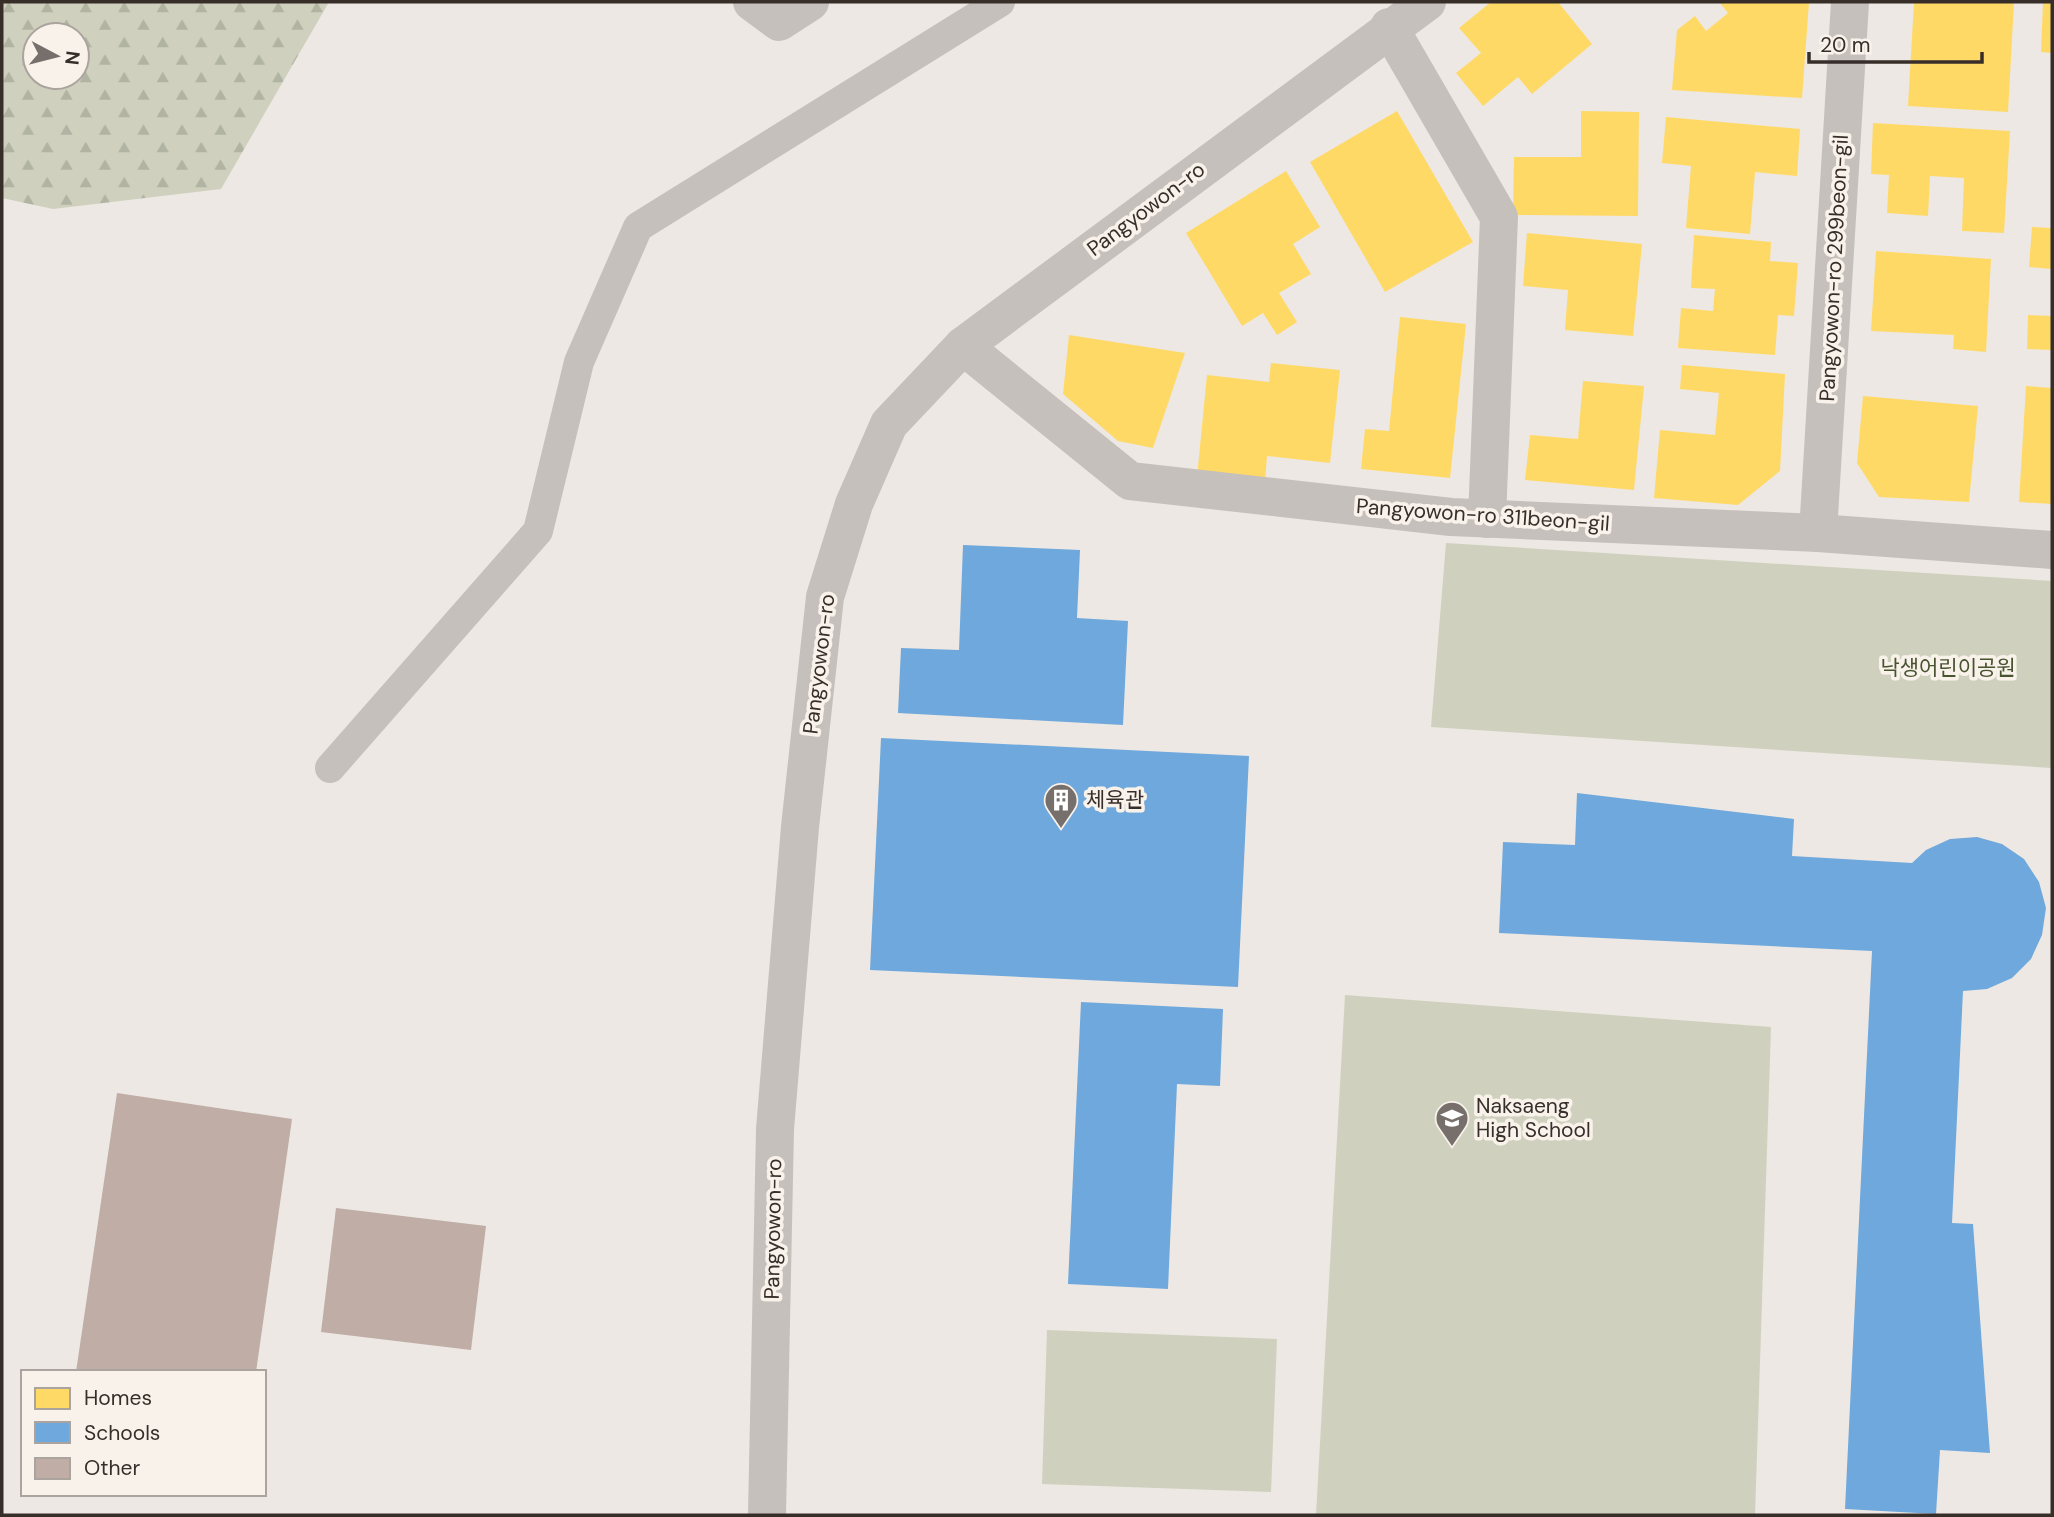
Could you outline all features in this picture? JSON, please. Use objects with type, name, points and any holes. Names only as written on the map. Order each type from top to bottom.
[{"type":"street","points":[[752,2],[779,22],[810,2]]},
{"type":"street","name":"Pangyowon-ro","points":[[766,1515],[775,1129],[800,827],[825,597],[854,504],[889,424],[963,345],[1389,27],[1427,2]]},
{"type":"street","name":"Pangyowon-ro 299beon-gil","points":[[1818,533],[1850,2]]},
{"type":"street","points":[[1389,27],[1499,217],[1488,519]]},
{"type":"street","name":"Pangyowon-ro 311beon-gil","points":[[963,345],[1130,481],[1488,519],[1818,533],[2052,550]]},
{"type":"lane","points":[[330,768],[538,531],[579,362],[638,226],[1000,2]]},
{"type":"green space","points":[[2,2],[329,2],[221,189],[53,209],[2,198]]},
{"type":"green space","name":"낙생어린이공원","points":[[1446,543],[2052,581],[2052,768],[1431,727]]},
{"type":"green space","points":[[1345,995],[1771,1027],[1755,1515],[1316,1515]]},
{"type":"green space","points":[[1047,1330],[1277,1339],[1271,1492],[1042,1484]]},
{"type":"building: Homes","points":[[1491,2],[1558,2],[1592,44],[1532,94],[1518,77],[1483,106],[1456,73],[1481,53],[1459,28]]},
{"type":"building: Homes","points":[[1719,2],[1809,2],[1802,98],[1672,90],[1677,30],[1695,16],[1706,31],[1728,13]]},
{"type":"building: Homes","points":[[1914,2],[2014,2],[2008,112],[1908,106]]},
{"type":"building: Homes","points":[[2043,2],[2052,2],[2052,53],[2041,52]]},
{"type":"building: Homes","points":[[1397,111],[1473,242],[1385,292],[1310,162]]},
{"type":"building: Homes","points":[[1581,111],[1639,112],[1638,216],[1513,215],[1514,157],[1581,157]]},
{"type":"building: Homes","points":[[1666,117],[1800,129],[1797,176],[1755,172],[1750,234],[1686,228],[1691,166],[1662,163]]},
{"type":"building: Homes","points":[[1873,123],[2010,131],[2004,233],[1962,231],[1964,178],[1930,176],[1928,216],[1887,213],[1889,175],[1871,174]]},
{"type":"building: Homes","points":[[1286,171],[1320,227],[1293,244],[1311,274],[1279,293],[1297,322],[1277,335],[1263,313],[1242,326],[1186,233]]},
{"type":"building: Homes","points":[[2032,227],[2052,228],[2052,269],[2029,267]]},
{"type":"building: Homes","points":[[1527,233],[1642,244],[1633,336],[1565,330],[1568,290],[1523,286]]},
{"type":"building: Homes","points":[[1694,235],[1771,242],[1770,261],[1798,263],[1794,316],[1778,315],[1775,355],[1678,348],[1681,308],[1713,311],[1715,289],[1691,288]]},
{"type":"building: Homes","points":[[1876,251],[1991,259],[1986,352],[1953,349],[1954,335],[1871,331]]},
{"type":"building: Homes","points":[[2028,315],[2052,316],[2052,350],[2027,349]]},
{"type":"building: Homes","points":[[1400,317],[1466,324],[1450,478],[1361,469],[1365,429],[1389,431]]},
{"type":"building: Homes","points":[[1069,335],[1185,353],[1153,448],[1118,441],[1063,394]]},
{"type":"building: Homes","points":[[1271,363],[1340,370],[1330,463],[1267,456],[1265,483],[1197,477],[1207,375],[1269,382]]},
{"type":"building: Homes","points":[[1682,365],[1785,374],[1780,471],[1738,505],[1654,498],[1660,430],[1715,435],[1719,393],[1680,389]]},
{"type":"building: Homes","points":[[1583,381],[1644,386],[1634,490],[1525,480],[1530,435],[1578,439]]},
{"type":"building: Homes","points":[[2026,386],[2052,388],[2052,504],[2019,502]]},
{"type":"building: Homes","points":[[1863,396],[1978,406],[1969,502],[1879,497],[1857,463]]},
{"type":"building: Schools","points":[[963,545],[1080,550],[1077,618],[1128,621],[1123,725],[898,713],[901,648],[959,650]]},
{"type":"building: Schools","name":"체육관","points":[[881,738],[1249,756],[1238,987],[870,970]]},
{"type":"building: Schools","points":[[1577,793],[1794,819],[1792,856],[1912,863],[1926,850],[1950,839],[1977,837],[2002,844],[2024,859],[2039,882],[2046,908],[2042,935],[2031,959],[2012,978],[1987,989],[1963,991],[1952,1223],[1973,1224],[1990,1453],[1940,1450],[1936,1514],[1845,1509],[1872,951],[1499,933],[1503,842],[1575,845]]},
{"type":"building: Schools","points":[[1081,1002],[1223,1009],[1220,1086],[1177,1084],[1168,1289],[1068,1284]]},
{"type":"building: Other","points":[[117,1093],[292,1119],[256,1370],[76,1370]]},
{"type":"building: Other","points":[[336,1208],[486,1226],[471,1350],[321,1332]]},
{"type":"place","name":"체육관","points":[[1061,830]]},
{"type":"place","name":"Naksaeng High School","points":[[1452,1148]]}]
